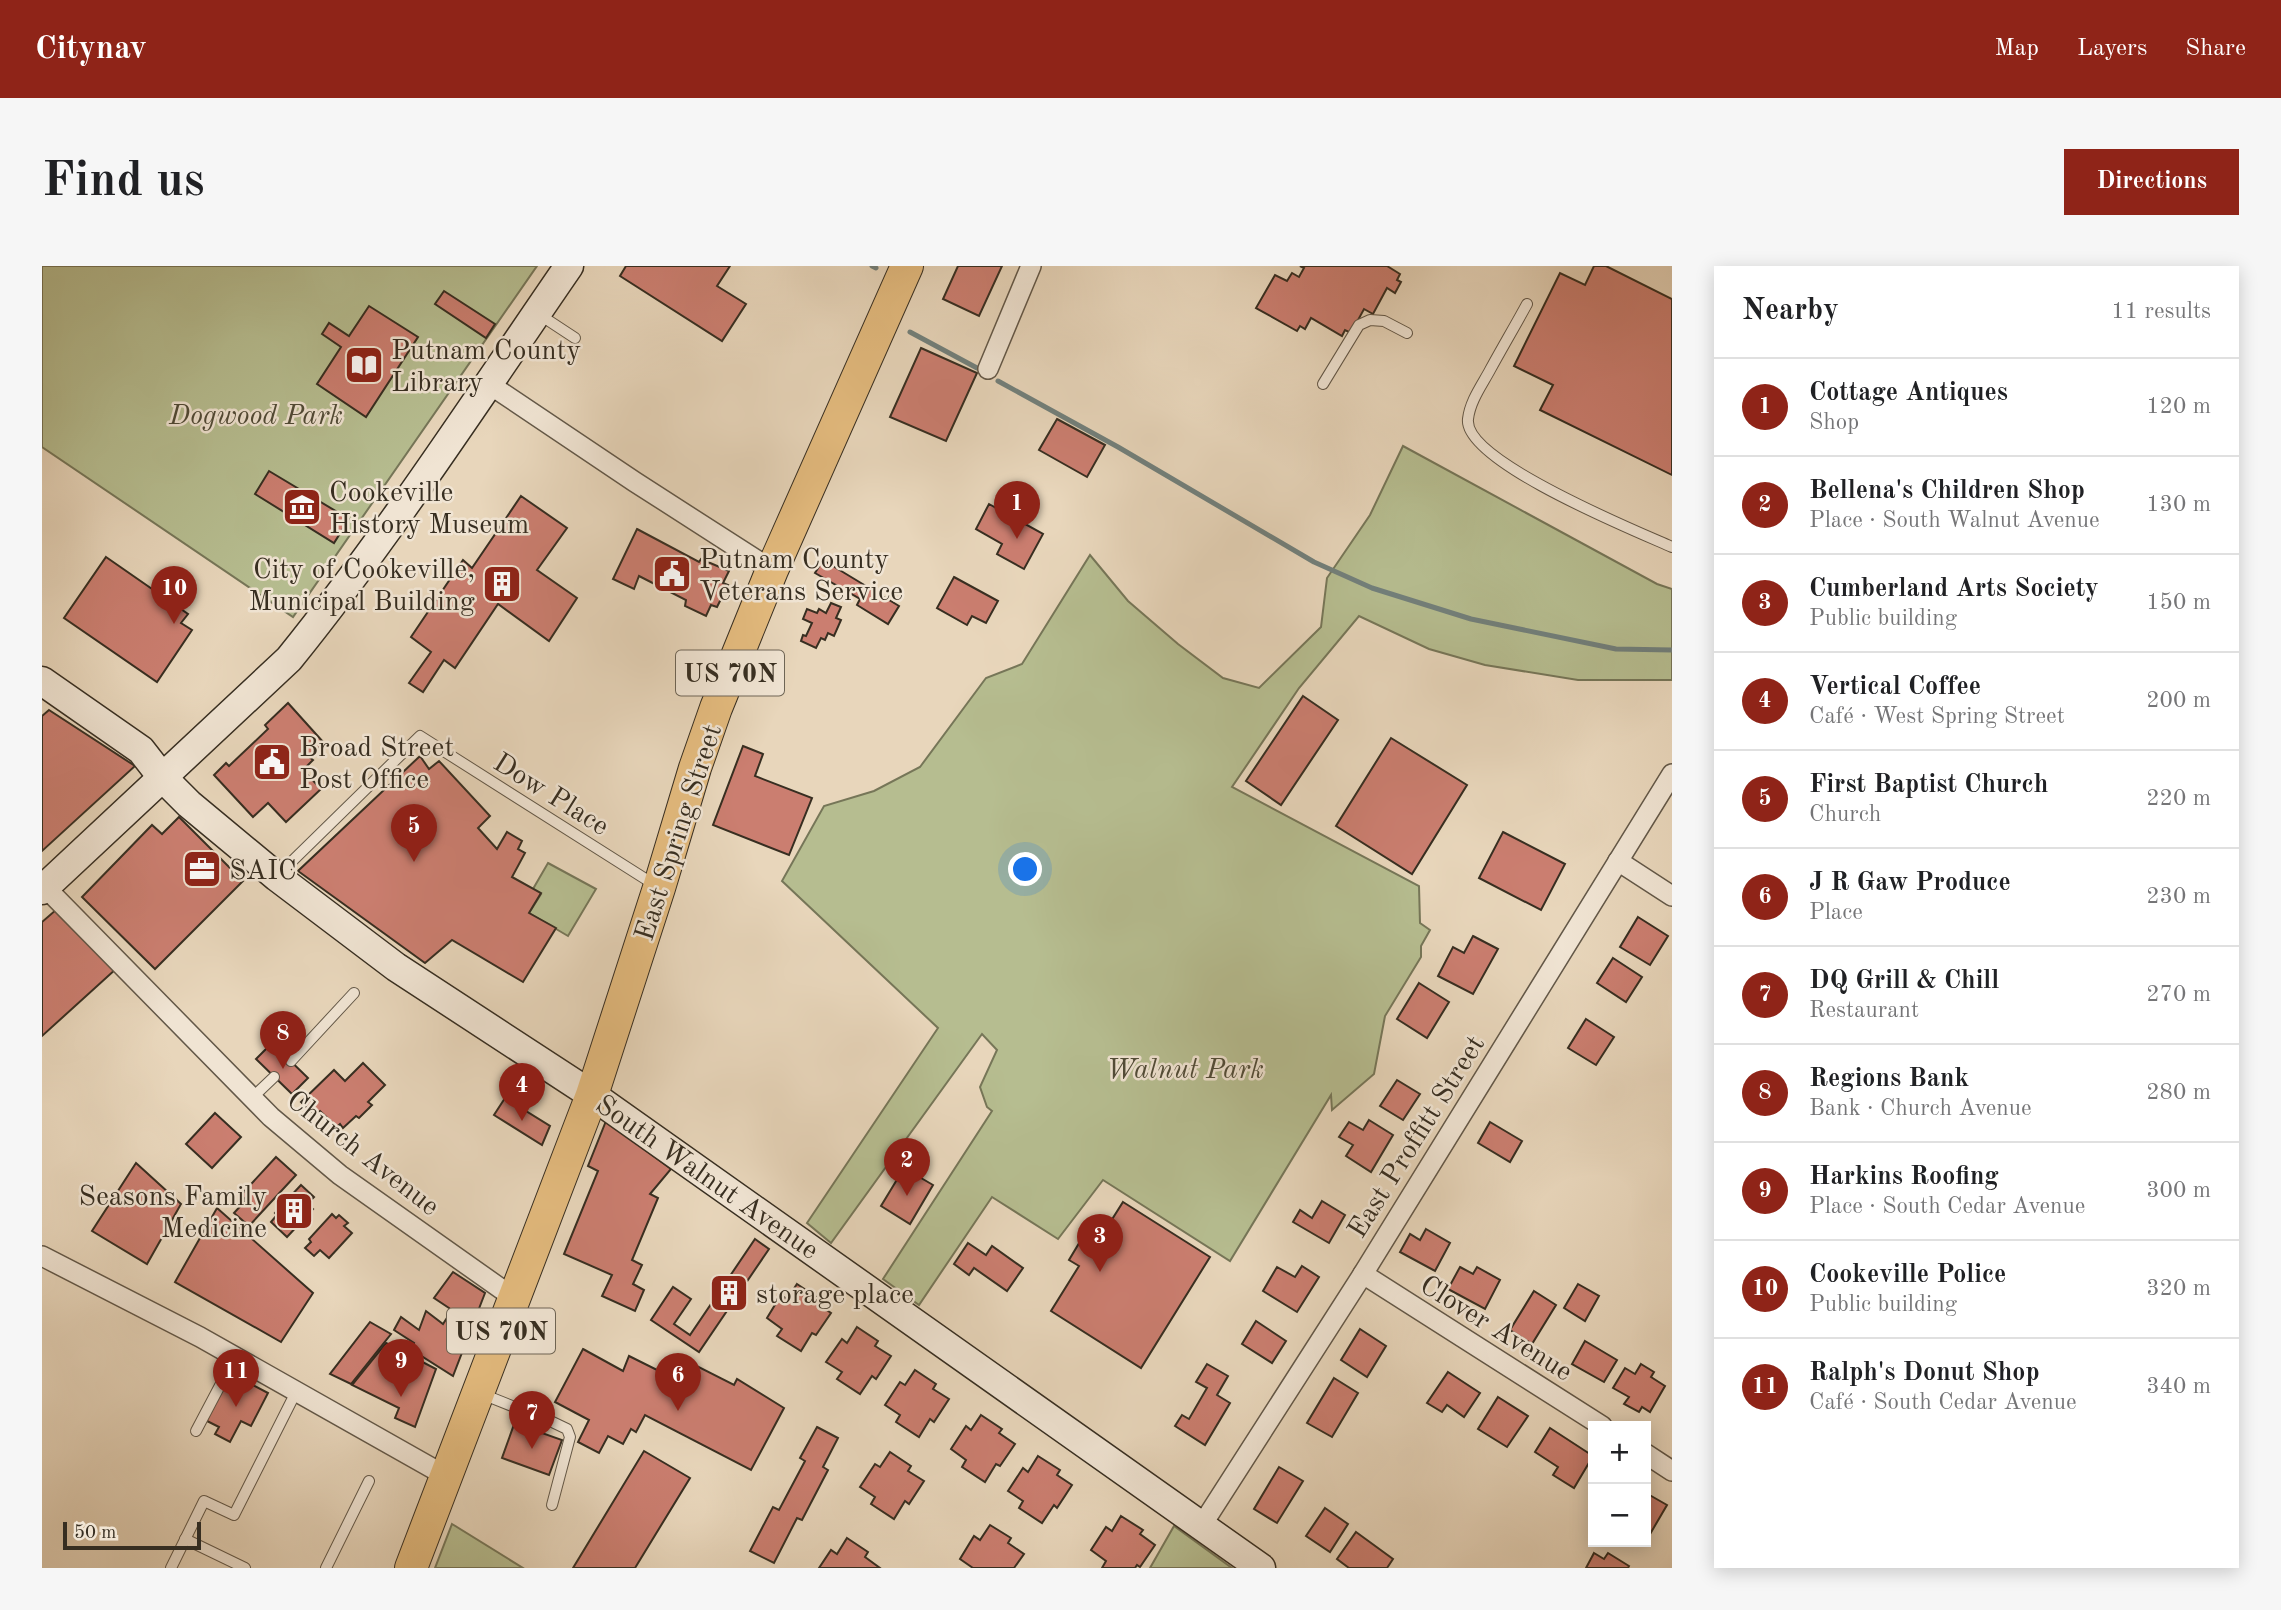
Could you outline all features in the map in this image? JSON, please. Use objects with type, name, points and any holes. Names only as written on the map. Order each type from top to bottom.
[{"type":"main road","name":"East Spring Street","points":[[593,1095],[716,708],[772,570],[907,266]]},
{"type":"main road","name":"US 70N","points":[[411,1568],[593,1095]]},
{"type":"street","points":[[44,889],[289,659],[327,611],[489,384],[569,266]]},
{"type":"street","points":[[988,369],[1031,266]]},
{"type":"street","points":[[489,384],[772,570]]},
{"type":"street","name":"South Walnut Avenue","points":[[42,681],[141,750],[162,777],[189,804],[276,877],[396,967],[593,1095],[1261,1568]]},
{"type":"street","name":"East Proffitt Street","points":[[1202,1525],[1363,1275],[1672,774]]},
{"type":"street","points":[[1618,860],[1672,896]]},
{"type":"street","name":"Church Avenue","points":[[44,889],[271,1118],[340,1175],[513,1298]]},
{"type":"street","points":[[42,1256],[235,1357],[446,1476]]},
{"type":"street","name":"Clover Avenue","points":[[1363,1275],[1594,1421]]},
{"type":"street","points":[[1651,1457],[1672,1471]]},
{"type":"lane","points":[[1527,304],[1472,402],[1467,422],[1475,438],[1493,457],[1535,483],[1672,547]]},
{"type":"lane","points":[[537,313],[575,338]]},
{"type":"lane","points":[[1323,384],[1359,325],[1370,320],[1384,321],[1407,333]]},
{"type":"lane","name":"Dow Place","points":[[276,877],[420,736],[659,888]]},
{"type":"lane","points":[[291,1061],[354,993]]},
{"type":"lane","points":[[252,1098],[274,1077]]},
{"type":"lane","points":[[196,1431],[235,1357]]},
{"type":"lane","points":[[171,1568],[204,1501],[234,1515],[296,1392]]},
{"type":"lane","points":[[478,1392],[527,1412]]},
{"type":"lane","points":[[544,1418],[568,1429],[570,1437],[552,1505]]},
{"type":"lane","points":[[326,1568],[369,1481]]},
{"type":"lane","points":[[186,1539],[245,1568]]},
{"type":"green space","name":"Dogwood Park","points":[[42,266],[537,266],[293,617],[42,447]]},
{"type":"green space","name":"Walnut Park","points":[[1403,446],[1657,584],[1672,589],[1672,680],[1578,680],[1485,665],[1429,649],[1359,616],[1299,688],[1232,787],[1419,886],[1420,923],[1430,930],[1421,946],[1421,957],[1385,1016],[1374,1074],[1332,1110],[1331,1095],[1230,1261],[1103,1180],[1058,1239],[992,1197],[919,1305],[883,1279],[992,1111],[987,1107],[980,1087],[997,1050],[982,1034],[831,1243],[807,1223],[938,1028],[782,881],[824,806],[874,791],[920,767],[986,678],[1022,664],[1090,555],[1128,601],[1178,644],[1223,678],[1259,688],[1321,627],[1327,578],[1370,515]]},
{"type":"green space","points":[[548,863],[596,889],[568,936],[529,913],[541,894],[533,889]]},
{"type":"green space","points":[[452,1524],[523,1568],[435,1568]]},
{"type":"green space","points":[[1174,1526],[1232,1568],[1150,1568]]},
{"type":"building","points":[[626,266],[730,266],[717,286],[746,304],[722,341],[620,276]]},
{"type":"building","points":[[958,266],[1002,266],[979,316],[943,299]]},
{"type":"building","points":[[1300,266],[1387,266],[1400,274],[1397,280],[1401,282],[1395,293],[1387,288],[1373,314],[1364,309],[1351,333],[1345,330],[1342,336],[1311,318],[1305,329],[1300,326],[1297,331],[1256,308],[1275,275],[1287,281],[1292,273],[1299,277],[1304,268]]},
{"type":"building","points":[[1594,266],[1606,266],[1672,299],[1672,475],[1540,410],[1553,385],[1514,366],[1560,273],[1585,285]]},
{"type":"building","points":[[444,291],[495,324],[486,338],[435,304]]},
{"type":"building","name":"Putnam County Library","points":[[369,306],[418,337],[366,417],[317,384],[341,347],[322,334],[329,323],[349,336]]},
{"type":"building","points":[[921,348],[977,373],[946,441],[890,417]]},
{"type":"building","points":[[1057,419],[1105,445],[1087,477],[1039,450]]},
{"type":"building","name":"Cookeville History Museum","points":[[269,471],[349,519],[334,543],[255,494]]},
{"type":"building","name":"City of Cookeville, Municipal Building","points":[[521,496],[567,528],[537,570],[577,598],[549,641],[498,604],[455,668],[444,660],[423,692],[409,683],[431,652],[411,637],[463,560],[472,568]]},
{"type":"building","points":[[989,504],[1043,534],[1024,569],[997,554],[1002,544],[976,529]]},
{"type":"building","name":"Putnam County Veterans Service","points":[[637,529],[699,562],[701,559],[729,571],[723,583],[728,585],[717,607],[711,605],[706,616],[685,606],[686,600],[639,576],[634,589],[613,579]]},
{"type":"building","points":[[106,557],[188,614],[181,623],[192,630],[157,682],[64,618]]},
{"type":"building","points":[[823,560],[899,606],[888,624],[857,605],[860,599],[815,573]]},
{"type":"building","points":[[954,577],[998,601],[986,623],[972,616],[967,625],[937,608]]},
{"type":"building","points":[[831,603],[841,607],[836,618],[841,620],[834,636],[828,633],[825,640],[821,638],[816,648],[801,641],[812,623],[803,619],[807,609],[817,613],[819,609],[826,613]]},
{"type":"building","points":[[1303,696],[1338,720],[1281,805],[1246,781]]},
{"type":"building","name":"Broad Street Post Office","points":[[288,703],[324,743],[309,757],[313,760],[303,770],[321,789],[286,822],[268,803],[253,817],[214,775],[226,763],[229,766],[268,729],[265,725]]},
{"type":"building","points":[[49,710],[135,766],[42,851],[42,716]]},
{"type":"building","points":[[1391,738],[1467,785],[1412,874],[1336,826]]},
{"type":"building","points":[[743,746],[763,754],[755,776],[812,798],[789,855],[713,825]]},
{"type":"building","points":[[420,756],[429,769],[439,761],[490,816],[478,828],[497,849],[507,832],[522,841],[518,849],[525,853],[512,877],[541,893],[529,913],[556,928],[523,982],[452,940],[425,963],[298,871]]},
{"type":"building","points":[[179,817],[243,881],[155,969],[82,897],[152,825],[162,834]]},
{"type":"building","points":[[1503,832],[1565,864],[1541,910],[1479,878]]},
{"type":"building","points":[[57,909],[117,968],[42,1036],[42,922]]},
{"type":"building","points":[[1638,917],[1668,936],[1650,965],[1620,947]]},
{"type":"building","points":[[1473,936],[1498,949],[1473,994],[1438,976],[1453,947],[1464,953]]},
{"type":"building","points":[[1613,958],[1642,977],[1626,1002],[1597,983]]},
{"type":"building","points":[[1419,983],[1449,1002],[1427,1038],[1397,1019]]},
{"type":"building","points":[[1586,1019],[1614,1037],[1596,1065],[1568,1048]]},
{"type":"building","points":[[272,1043],[308,1078],[292,1094],[256,1059]]},
{"type":"building","points":[[363,1063],[385,1085],[368,1102],[372,1105],[359,1118],[356,1116],[343,1128],[340,1124],[337,1127],[320,1111],[315,1115],[301,1102],[334,1070],[345,1081]]},
{"type":"building","points":[[1397,1080],[1420,1094],[1403,1120],[1380,1106]]},
{"type":"building","points":[[505,1098],[550,1126],[542,1145],[494,1115]]},
{"type":"building","points":[[215,1113],[241,1137],[212,1168],[186,1144]]},
{"type":"building","points":[[1369,1120],[1393,1135],[1371,1172],[1346,1156],[1353,1145],[1339,1137],[1349,1122],[1363,1130]]},
{"type":"building","points":[[606,1121],[671,1169],[650,1194],[658,1198],[632,1260],[642,1265],[633,1284],[644,1290],[635,1311],[602,1296],[612,1275],[564,1254],[598,1171],[588,1166]]},
{"type":"building","points":[[1490,1122],[1522,1141],[1510,1162],[1478,1143]]},
{"type":"building","points":[[276,1157],[296,1175],[249,1226],[234,1213],[246,1200],[241,1195]]},
{"type":"building","points":[[136,1163],[181,1204],[147,1264],[92,1231]]},
{"type":"building","points":[[904,1168],[933,1185],[910,1224],[881,1206]]},
{"type":"building","name":"Seasons Family Medicine","points":[[301,1185],[314,1197],[307,1204],[313,1209],[287,1237],[271,1222],[277,1215],[275,1213]]},
{"type":"building","points":[[1322,1201],[1345,1215],[1329,1243],[1293,1222],[1300,1210],[1312,1218]]},
{"type":"building","points":[[1123,1202],[1210,1257],[1141,1368],[1051,1311],[1079,1266],[1069,1260],[1081,1240],[1094,1248]]},
{"type":"building","points":[[217,1208],[313,1293],[281,1342],[175,1282]]},
{"type":"building","points":[[332,1214],[336,1218],[339,1215],[348,1223],[344,1226],[352,1233],[329,1258],[320,1250],[314,1256],[305,1248],[311,1242],[309,1239]]},
{"type":"building","points":[[1426,1229],[1450,1243],[1435,1271],[1400,1252],[1410,1234],[1420,1240]]},
{"type":"building","name":"storage place","points":[[755,1239],[769,1249],[699,1352],[651,1320],[673,1287],[691,1299],[674,1324],[690,1335]]},
{"type":"building","points":[[968,1243],[986,1255],[992,1246],[1023,1268],[1007,1291],[974,1268],[969,1275],[954,1264]]},
{"type":"building","points":[[1302,1266],[1319,1277],[1297,1312],[1263,1291],[1277,1267],[1295,1277]]},
{"type":"building","points":[[1460,1267],[1473,1274],[1477,1267],[1500,1280],[1485,1309],[1448,1289]]},
{"type":"building","points":[[453,1272],[485,1293],[453,1376],[412,1350],[414,1343],[394,1330],[401,1317],[419,1330],[426,1311],[443,1324],[452,1310],[434,1298]]},
{"type":"building","points":[[797,1284],[818,1298],[815,1302],[831,1313],[816,1335],[812,1333],[801,1351],[777,1336],[782,1329],[767,1318],[781,1295],[787,1299]]},
{"type":"building","points":[[1578,1284],[1599,1296],[1585,1321],[1564,1308]]},
{"type":"building","points":[[1534,1291],[1556,1305],[1532,1344],[1510,1330]]},
{"type":"building","points":[[1256,1321],[1286,1341],[1272,1363],[1242,1344]]},
{"type":"building","points":[[370,1322],[391,1334],[351,1384],[330,1374]]},
{"type":"building","points":[[857,1327],[878,1341],[875,1346],[891,1356],[876,1379],[872,1376],[860,1394],[837,1379],[842,1372],[826,1362],[842,1339],[847,1343]]},
{"type":"building","points":[[1360,1329],[1386,1346],[1367,1377],[1341,1360]]},
{"type":"building","points":[[1585,1341],[1617,1360],[1604,1382],[1572,1364]]},
{"type":"building","points":[[386,1343],[436,1369],[415,1427],[395,1418],[399,1408],[352,1385]]},
{"type":"building","points":[[583,1349],[623,1371],[629,1356],[679,1381],[689,1362],[734,1385],[737,1379],[784,1408],[751,1470],[645,1415],[636,1432],[631,1429],[623,1444],[608,1436],[599,1453],[578,1442],[589,1420],[555,1402]]},
{"type":"building","points":[[1207,1364],[1228,1376],[1217,1395],[1230,1403],[1205,1445],[1175,1426],[1182,1415],[1189,1419],[1207,1388],[1196,1382]]},
{"type":"building","points":[[1641,1364],[1654,1372],[1651,1377],[1665,1386],[1650,1412],[1642,1407],[1639,1412],[1624,1404],[1629,1397],[1613,1388],[1625,1368],[1635,1374]]},
{"type":"building","points":[[915,1370],[936,1384],[933,1389],[949,1399],[934,1422],[930,1419],[919,1437],[896,1422],[900,1415],[885,1405],[900,1382],[905,1385]]},
{"type":"building","points":[[1448,1372],[1480,1393],[1464,1417],[1447,1405],[1442,1412],[1427,1403]]},
{"type":"building","points":[[230,1373],[268,1393],[251,1426],[241,1421],[230,1442],[215,1434],[219,1427],[205,1420]]},
{"type":"building","points":[[1334,1378],[1358,1393],[1332,1437],[1307,1423]]},
{"type":"building","points":[[1498,1397],[1528,1416],[1507,1447],[1478,1429]]},
{"type":"building","points":[[528,1409],[546,1415],[539,1432],[562,1440],[549,1475],[502,1458],[517,1416],[524,1418]]},
{"type":"building","points":[[981,1415],[1002,1429],[999,1433],[1015,1444],[1000,1466],[996,1464],[985,1482],[962,1467],[966,1460],[951,1449],[966,1426],[971,1430]]},
{"type":"building","points":[[817,1427],[838,1438],[823,1467],[828,1470],[802,1520],[797,1518],[774,1563],[750,1551],[773,1507],[779,1510],[805,1461],[800,1458]]},
{"type":"building","points":[[1550,1428],[1588,1453],[1588,1464],[1574,1488],[1553,1475],[1558,1467],[1535,1452]]},
{"type":"building","points":[[644,1451],[690,1478],[635,1568],[573,1568]]},
{"type":"building","points":[[890,1452],[911,1466],[908,1471],[924,1481],[909,1504],[905,1501],[894,1519],[871,1504],[875,1497],[860,1487],[875,1464],[880,1467]]},
{"type":"building","points":[[1038,1456],[1060,1470],[1057,1475],[1072,1485],[1057,1508],[1054,1505],[1042,1523],[1019,1508],[1023,1501],[1008,1491],[1023,1468],[1028,1472]]},
{"type":"building","points":[[1279,1467],[1303,1481],[1277,1523],[1254,1509]]},
{"type":"building","points":[[1651,1496],[1667,1505],[1651,1532]]},
{"type":"building","points":[[1325,1508],[1348,1524],[1330,1552],[1306,1536]]},
{"type":"building","points":[[1121,1516],[1143,1530],[1140,1534],[1155,1545],[1140,1567],[1102,1568],[1106,1561],[1091,1550],[1106,1527],[1112,1531]]},
{"type":"building","points":[[990,1525],[1011,1538],[1008,1543],[1024,1554],[1014,1568],[973,1568],[960,1559],[974,1536],[980,1540]]},
{"type":"building","points":[[1356,1532],[1393,1559],[1387,1568],[1349,1568],[1337,1559]]},
{"type":"building","points":[[847,1538],[868,1552],[865,1557],[880,1568],[819,1568],[831,1550],[837,1554]]},
{"type":"building","points":[[1594,1553],[1604,1559],[1608,1553],[1629,1566],[1586,1568]]},
{"type":"waterway","points":[[872,266],[876,268]]},
{"type":"waterway","points":[[910,332],[977,368]]},
{"type":"waterway","points":[[998,381],[1118,447],[1314,562],[1372,588],[1471,619],[1616,649],[1672,650]]},
{"type":"place","name":"Putnam County Library","points":[[364,365]]},
{"type":"place","name":"Cookeville History Museum","points":[[302,507]]},
{"type":"place","name":"Cottage Antiques","points":[[1017,539]]},
{"type":"place","name":"Putnam County Veterans Service","points":[[672,574]]},
{"type":"place","name":"City of Cookeville, Municipal Building","points":[[502,584]]},
{"type":"place","name":"Cookeville Police","points":[[174,624]]},
{"type":"place","name":"Broad Street Post Office","points":[[272,762]]},
{"type":"place","name":"First Baptist Church","points":[[414,862]]},
{"type":"place","name":"SAIC","points":[[202,869]]},
{"type":"place","name":"Regions Bank","points":[[283,1069]]},
{"type":"place","name":"Vertical Coffee","points":[[522,1121]]},
{"type":"place","name":"Bellena's Children Shop","points":[[907,1196]]},
{"type":"place","name":"Seasons Family Medicine","points":[[294,1211]]},
{"type":"place","name":"Cumberland Arts Society","points":[[1100,1272]]},
{"type":"place","name":"storage place","points":[[729,1293]]},
{"type":"place","name":"Harkins Roofing","points":[[401,1397]]},
{"type":"place","name":"Ralph's Donut Shop","points":[[236,1407]]},
{"type":"place","name":"J R Gaw Produce","points":[[678,1411]]},
{"type":"place","name":"DQ Grill & Chill","points":[[532,1449]]}]
